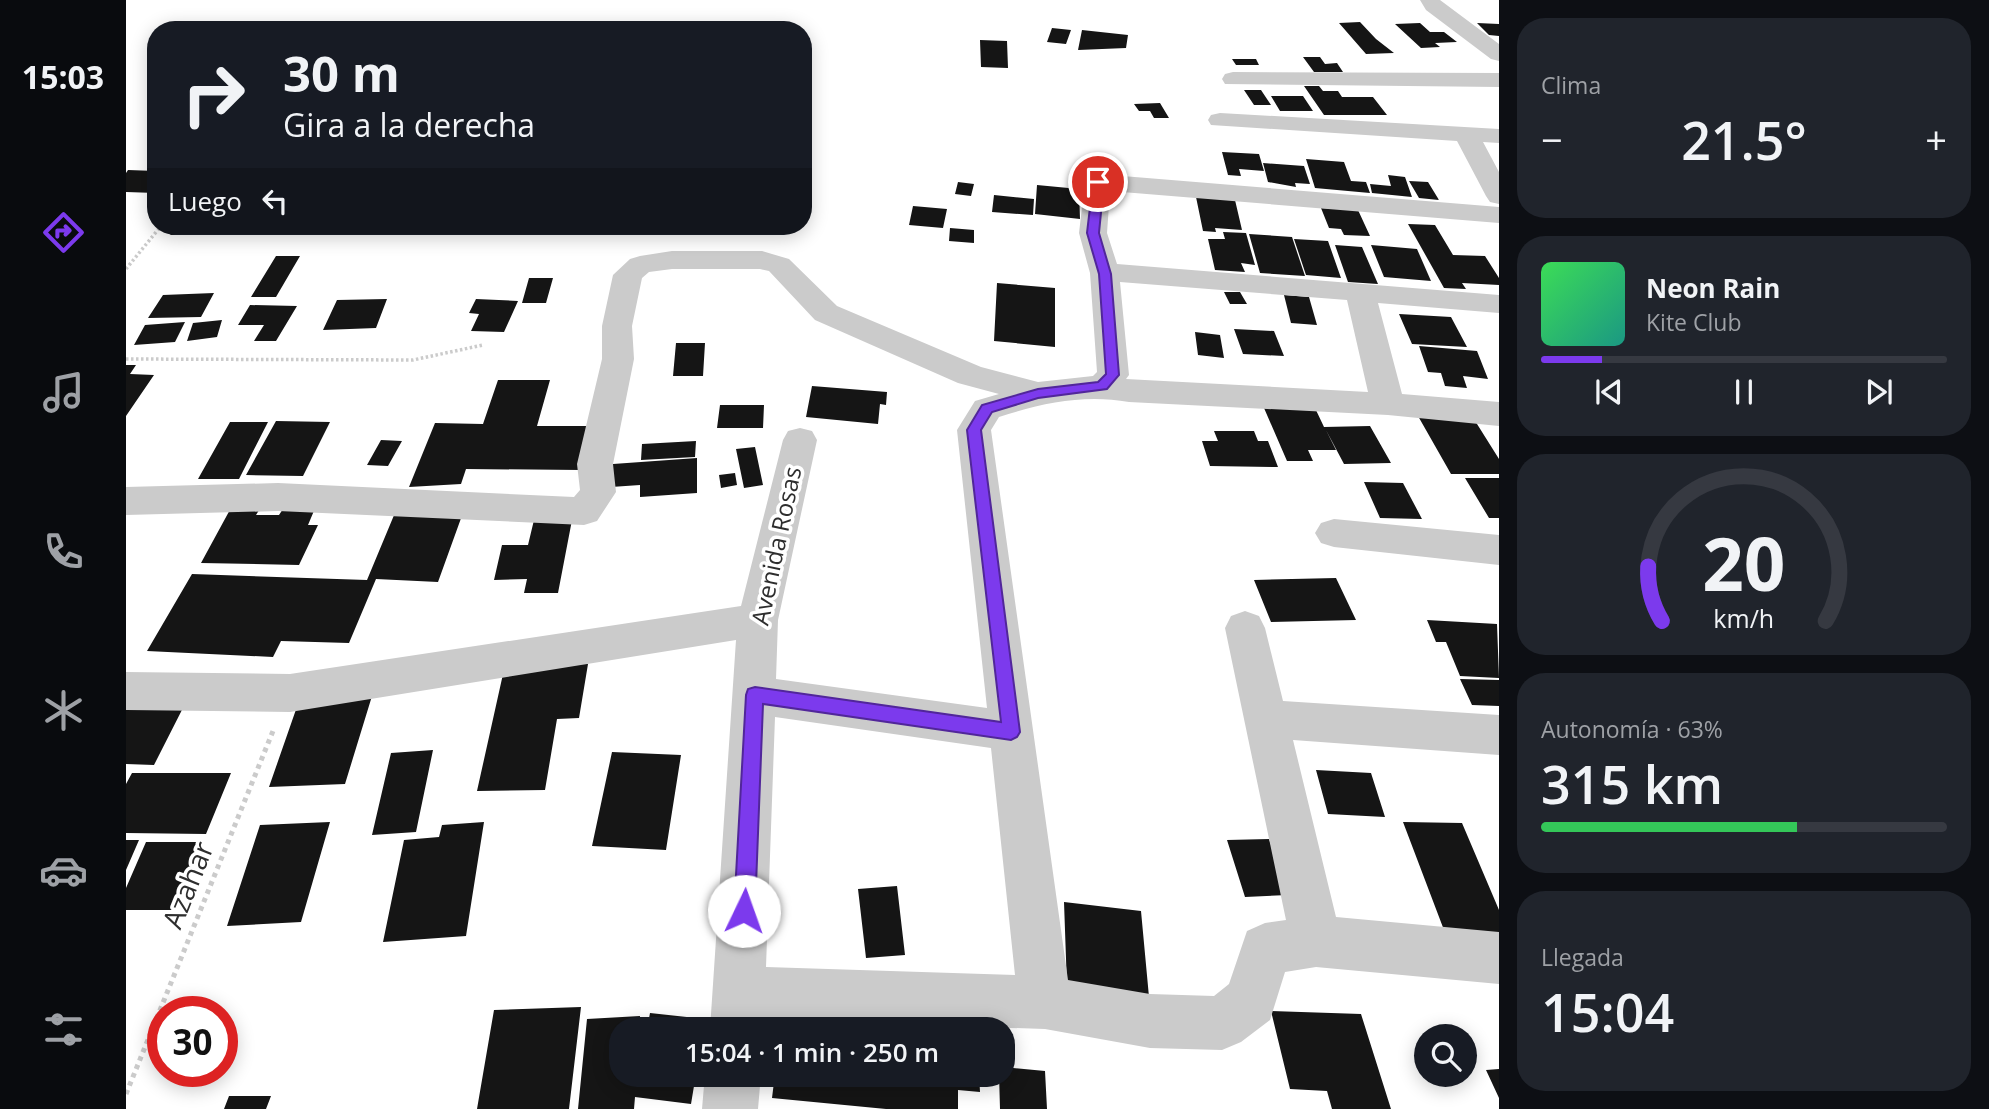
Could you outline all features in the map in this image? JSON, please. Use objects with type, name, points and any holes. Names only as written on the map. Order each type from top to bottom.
[{"type":"street","points":[[1430,0],[1433,6],[1499,54]]},
{"type":"street","points":[[1233,79],[1499,80]]},
{"type":"street","points":[[1220,120],[1499,136]]},
{"type":"street","points":[[1466,134],[1499,196]]},
{"type":"street","points":[[1102,386],[1112,375],[1105,274],[1093,233],[1098,182],[1499,215]]},
{"type":"street","points":[[126,501],[278,497],[584,511],[598,492],[595,464],[618,359],[617,326],[628,275],[640,265],[672,260],[762,260],[779,265],[826,313],[970,375],[1038,393]]},
{"type":"street","points":[[1105,274],[1142,273],[1499,304]]},
{"type":"street","points":[[1362,294],[1388,404]]},
{"type":"street","points":[[1045,1002],[974,430],[987,409],[1038,393],[1102,386],[1129,391],[1388,404],[1499,414]]},
{"type":"street","name":"Avenida Rosas","points":[[739,1011],[758,620],[800,440]]},
{"type":"street","points":[[1334,533],[1499,550]]},
{"type":"street","points":[[126,691],[290,693],[758,620]]},
{"type":"street","points":[[1245,628],[1316,941]]},
{"type":"street","points":[[755,695],[1011,732]]},
{"type":"street","points":[[1266,719],[1499,735]]},
{"type":"street","points":[[739,1011],[1045,1002],[1150,1021],[1222,1023],[1251,1001],[1265,949],[1316,941],[1499,958]]},
{"type":"street","points":[[730,1109],[732,1087]]},
{"type":"path","points":[[126,268],[154,235]]},
{"type":"path","points":[[126,359],[413,360],[483,345]]},
{"type":"path","name":"Azahar","points":[[126,1094],[290,693]]},
{"type":"building","points":[[1360,22],[1394,53],[1366,54],[1339,23]]},
{"type":"building","points":[[1420,23],[1430,32],[1444,32],[1457,42],[1435,43],[1440,47],[1421,48],[1395,24]]},
{"type":"building","points":[[1477,23],[1499,24],[1499,36],[1489,35]]},
{"type":"building","points":[[1052,28],[1071,30],[1066,44],[1047,42]]},
{"type":"building","points":[[1082,30],[1128,35],[1126,48],[1078,50]]},
{"type":"building","points":[[980,40],[1007,41],[1008,68],[981,67]]},
{"type":"building","points":[[1303,57],[1320,57],[1325,64],[1337,63],[1343,72],[1314,72]]},
{"type":"building","points":[[1232,59],[1256,59],[1259,65],[1236,65]]},
{"type":"building","points":[[1304,86],[1319,86],[1323,91],[1338,91],[1342,97],[1373,97],[1387,115],[1324,115]]},
{"type":"building","points":[[1244,90],[1261,90],[1271,105],[1254,105]]},
{"type":"building","points":[[1271,96],[1303,96],[1313,111],[1280,111]]},
{"type":"building","points":[[1160,103],[1169,118],[1154,118],[1150,111],[1139,111],[1134,104]]},
{"type":"building","points":[[1222,152],[1259,154],[1264,171],[1239,169],[1241,176],[1228,175]]},
{"type":"building","points":[[1306,159],[1344,162],[1351,181],[1366,182],[1370,193],[1315,188]]},
{"type":"building","points":[[1263,163],[1304,166],[1310,184],[1295,183],[1296,187],[1268,182]]},
{"type":"building","points":[[128,170],[147,171],[147,193],[126,192]]},
{"type":"building","points":[[1388,175],[1405,177],[1412,197],[1372,193],[1370,184],[1391,186]]},
{"type":"building","points":[[1409,181],[1428,182],[1439,200],[1419,198]]},
{"type":"building","points":[[958,182],[974,184],[971,196],[955,194]]},
{"type":"building","points":[[1037,185],[1079,189],[1080,219],[1035,214]]},
{"type":"building","points":[[994,195],[1034,199],[1033,215],[992,212]]},
{"type":"building","points":[[1196,197],[1235,200],[1242,230],[1215,228],[1216,232],[1203,231]]},
{"type":"building","points":[[913,206],[947,209],[943,228],[909,225]]},
{"type":"building","points":[[1321,208],[1358,210],[1370,236],[1344,235],[1341,229],[1329,228]]},
{"type":"building","points":[[1408,224],[1435,225],[1453,255],[1485,256],[1499,278],[1499,285],[1462,283],[1466,289],[1444,288]]},
{"type":"building","points":[[950,228],[974,230],[974,243],[949,241]]},
{"type":"building","points":[[1223,232],[1246,233],[1255,265],[1241,263],[1245,272],[1215,270],[1208,239],[1225,239]]},
{"type":"building","points":[[1249,234],[1292,237],[1305,276],[1260,273]]},
{"type":"building","points":[[1294,239],[1328,241],[1341,278],[1306,275]]},
{"type":"building","points":[[1335,245],[1362,247],[1378,284],[1348,282]]},
{"type":"building","points":[[1371,245],[1417,249],[1431,281],[1384,277]]},
{"type":"building","points":[[276,256],[300,256],[276,297],[251,297]]},
{"type":"building","points":[[529,278],[553,278],[546,303],[522,303]]},
{"type":"building","points":[[997,283],[1055,288],[1055,347],[994,341]]},
{"type":"building","points":[[1224,292],[1240,292],[1247,304],[1230,304]]},
{"type":"building","points":[[214,293],[201,317],[148,318],[163,295]]},
{"type":"building","points":[[1284,295],[1309,297],[1317,325],[1291,323]]},
{"type":"building","points":[[387,299],[376,328],[323,330],[337,300]]},
{"type":"building","points":[[476,299],[518,301],[504,332],[471,331],[479,314],[469,313]]},
{"type":"building","points":[[250,305],[297,306],[276,341],[254,341],[264,325],[238,325]]},
{"type":"building","points":[[1399,314],[1451,317],[1467,347],[1412,344]]},
{"type":"building","points":[[222,320],[217,337],[187,341],[193,323]]},
{"type":"building","points":[[185,322],[175,342],[134,345],[145,325]]},
{"type":"building","points":[[1234,329],[1274,331],[1284,356],[1243,354]]},
{"type":"building","points":[[1195,332],[1220,335],[1224,358],[1198,355]]},
{"type":"building","points":[[676,343],[705,343],[703,376],[673,376]]},
{"type":"building","points":[[1419,346],[1477,351],[1488,379],[1463,376],[1467,388],[1445,386],[1441,373],[1428,372]]},
{"type":"building","points":[[126,365],[136,365],[130,374],[154,375],[126,416]]},
{"type":"building","points":[[498,380],[550,380],[537,426],[592,426],[581,470],[466,469],[461,484],[409,487],[435,423],[483,424]]},
{"type":"building","points":[[812,386],[887,392],[886,405],[880,404],[878,424],[806,417]]},
{"type":"building","points":[[720,405],[764,405],[763,428],[717,428]]},
{"type":"building","points":[[1264,408],[1315,408],[1324,427],[1370,426],[1391,463],[1344,464],[1326,430],[1336,450],[1308,450],[1313,461],[1287,461]]},
{"type":"building","points":[[1418,416],[1472,416],[1499,459],[1499,474],[1451,474]]},
{"type":"building","points":[[276,421],[330,422],[303,476],[246,475]]},
{"type":"building","points":[[230,422],[268,422],[239,479],[198,479]]},
{"type":"building","points":[[1214,431],[1254,431],[1258,441],[1268,441],[1278,467],[1210,466],[1202,441],[1218,441]]},
{"type":"building","points":[[381,440],[402,441],[388,466],[367,465]]},
{"type":"building","points":[[696,441],[695,457],[641,460],[642,444]]},
{"type":"building","points":[[755,447],[763,485],[744,488],[736,449]]},
{"type":"building","points":[[697,458],[697,493],[640,497],[640,485],[611,487],[613,464]]},
{"type":"building","points":[[735,473],[737,485],[721,488],[719,475]]},
{"type":"building","points":[[1465,478],[1499,478],[1499,518],[1489,518]]},
{"type":"building","points":[[1364,482],[1403,483],[1422,519],[1380,518]]},
{"type":"building","points":[[232,506],[261,507],[256,515],[279,515],[285,506],[316,506],[308,525],[318,525],[299,565],[201,563]]},
{"type":"building","points":[[397,508],[464,510],[438,582],[376,579],[349,643],[281,641],[273,657],[147,651],[192,574],[367,580]]},
{"type":"building","points":[[534,520],[572,520],[558,593],[524,593],[527,579],[494,580],[502,545],[528,545]]},
{"type":"building","points":[[1336,578],[1356,620],[1271,622],[1254,580]]},
{"type":"building","points":[[1427,620],[1497,624],[1499,678],[1460,676],[1446,642],[1436,642]]},
{"type":"building","points":[[588,664],[579,718],[557,719],[545,790],[477,791],[505,665]]},
{"type":"building","points":[[1460,679],[1499,680],[1499,706],[1472,705]]},
{"type":"building","points":[[372,696],[345,784],[269,787],[300,698]]},
{"type":"building","points":[[187,700],[154,765],[126,764],[126,709]]},
{"type":"building","points":[[433,750],[416,832],[372,835],[391,753]]},
{"type":"building","points":[[612,752],[681,755],[666,850],[592,846]]},
{"type":"building","points":[[1316,770],[1371,773],[1385,817],[1328,814]]},
{"type":"building","points":[[132,773],[231,773],[206,834],[126,833],[126,784]]},
{"type":"building","points":[[330,822],[301,922],[227,926],[260,825]]},
{"type":"building","points":[[484,822],[466,936],[383,942],[404,840],[439,837],[442,825]]},
{"type":"building","points":[[1403,822],[1462,823],[1499,910],[1499,939],[1447,938]]},
{"type":"building","points":[[1269,839],[1288,895],[1245,897],[1227,840]]},
{"type":"building","points":[[126,840],[139,840],[126,870]]},
{"type":"building","points":[[146,842],[205,842],[177,910],[126,910],[126,888]]},
{"type":"building","points":[[897,886],[905,955],[866,958],[858,889]]},
{"type":"building","points":[[1064,902],[1141,911],[1149,997],[1067,987]]},
{"type":"building","points":[[581,1007],[569,1109],[477,1109],[494,1010]]},
{"type":"building","points":[[782,1008],[880,1017],[781,1017]]},
{"type":"building","points":[[1271,1011],[1361,1014],[1391,1109],[1332,1109],[1327,1091],[1290,1089]]},
{"type":"building","points":[[650,1013],[687,1017],[649,1017]]},
{"type":"building","points":[[609,1018],[609,1087],[694,1087],[691,1104],[635,1097],[634,1109],[578,1109],[587,1019]]},
{"type":"building","points":[[1015,1068],[1045,1071],[1047,1109],[1000,1109],[999,1087],[1015,1087]]},
{"type":"building","points":[[1499,1069],[1499,1098],[1486,1070]]},
{"type":"building","points":[[773,1087],[980,1087],[980,1092],[958,1090],[958,1109],[886,1109],[772,1098]]},
{"type":"building","points":[[229,1096],[271,1096],[266,1109],[224,1109]]},
{"type":"route","points":[[744,911],[755,695],[1011,732],[974,430],[987,409],[1038,393],[1102,386],[1112,375],[1105,274],[1093,233],[1098,182]]}]
